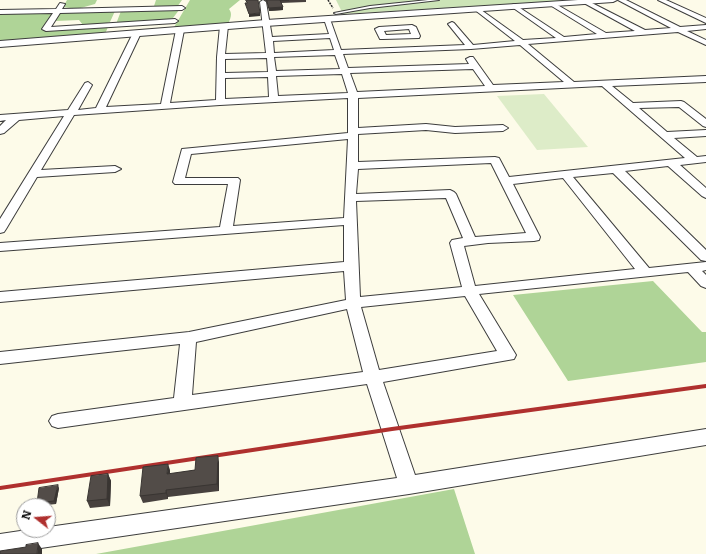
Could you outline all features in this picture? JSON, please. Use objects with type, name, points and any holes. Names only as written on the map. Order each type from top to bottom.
[{"type":"street","points":[[64,0],[46,30],[175,20]]},
{"type":"street","points":[[112,25],[122,0]]},
{"type":"street","points":[[169,31],[186,0]]},
{"type":"street","points":[[0,44],[373,15],[613,0]]},
{"type":"street","points":[[621,0],[706,43]]},
{"type":"street","points":[[661,0],[706,21]]},
{"type":"street","points":[[263,2],[269,39],[274,99]]},
{"type":"street","points":[[586,2],[643,32]]},
{"type":"street","points":[[552,4],[605,36]]},
{"type":"street","points":[[514,6],[564,40]]},
{"type":"street","points":[[0,12],[25,8],[182,8]]},
{"type":"street","points":[[477,9],[522,43],[572,85]]},
{"type":"street","points":[[373,15],[379,29],[383,37],[416,36],[412,28],[379,29]]},
{"type":"street","points":[[327,19],[340,53],[344,70],[353,95],[353,166],[350,198],[350,266],[353,303],[373,377],[410,485]]},
{"type":"street","points":[[452,24],[471,47]]},
{"type":"street","points":[[220,102],[221,57],[224,26]]},
{"type":"street","points":[[221,57],[471,47],[706,27]]},
{"type":"street","points":[[165,106],[180,30]]},
{"type":"street","points":[[100,110],[137,33]]},
{"type":"street","points":[[269,39],[334,36]]},
{"type":"street","points":[[396,37],[400,49]]},
{"type":"street","points":[[460,47],[491,88]]},
{"type":"street","points":[[220,76],[475,66]]},
{"type":"street","points":[[0,118],[274,99],[706,79]]},
{"type":"street","points":[[605,84],[694,160]]},
{"type":"street","points":[[0,229],[88,85]]},
{"type":"street","points":[[630,106],[681,104],[706,124]]},
{"type":"street","points":[[0,131],[17,116]]},
{"type":"street","points":[[226,231],[234,180],[179,182],[186,151],[426,126],[455,130],[503,128]]},
{"type":"street","points":[[665,135],[706,133]]},
{"type":"street","points":[[507,181],[706,159]]},
{"type":"street","points":[[58,421],[373,377],[508,355],[470,292],[457,243],[534,237],[507,181],[495,160],[353,166]]},
{"type":"street","points":[[671,163],[706,194]]},
{"type":"street","points":[[615,168],[706,257]]},
{"type":"street","points":[[33,174],[115,169]]},
{"type":"street","points":[[565,174],[646,273]]},
{"type":"street","points":[[350,198],[450,194],[471,242]]},
{"type":"street","points":[[0,246],[351,221]]},
{"type":"street","points":[[0,297],[350,266]]},
{"type":"street","points":[[0,358],[189,338],[353,303],[470,292],[706,266]]},
{"type":"street","points":[[692,268],[706,283]]},
{"type":"street","points":[[182,404],[189,338]]},
{"type":"street","points":[[0,544],[410,485],[706,437]]},
{"type":"lane","points":[[336,13],[370,6],[437,0]]},
{"type":"green space","points":[[67,0],[97,0],[95,4],[77,9],[63,7]]},
{"type":"green space","points":[[156,0],[182,0],[177,7],[156,7],[154,6]]},
{"type":"green space","points":[[190,0],[240,0],[229,9],[231,15],[228,24],[173,29]]},
{"type":"green space","points":[[336,0],[582,0],[343,14]]},
{"type":"green space","points":[[179,10],[173,18],[166,20],[116,24],[121,11]]},
{"type":"green space","points":[[60,11],[115,11],[110,22],[104,24],[83,25],[79,20],[55,21]]},
{"type":"green space","points":[[55,12],[43,29],[108,27],[105,34],[0,43],[0,13]]},
{"type":"green space","points":[[544,94],[588,147],[537,150],[497,96]]},
{"type":"green space","points":[[653,281],[702,332],[706,332],[706,362],[568,381],[513,295]]},
{"type":"green space","points":[[454,489],[475,554],[96,554]]},
{"type":"building","points":[[246,0],[258,0],[260,13],[249,14],[245,3],[247,3]]},
{"type":"building","points":[[267,0],[280,0],[283,7],[269,8]]},
{"type":"building","points":[[218,456],[217,484],[166,490],[166,493],[140,496],[143,467],[168,464],[167,474],[195,470],[196,458]]},
{"type":"building","points":[[108,474],[107,499],[87,501],[91,476]]},
{"type":"building","points":[[58,485],[55,498],[38,498],[39,488]]},
{"type":"building","points":[[38,543],[37,554],[0,554],[0,551],[26,547],[26,545]]},
{"type":"railway","points":[[0,488],[392,429],[706,386]]}]
